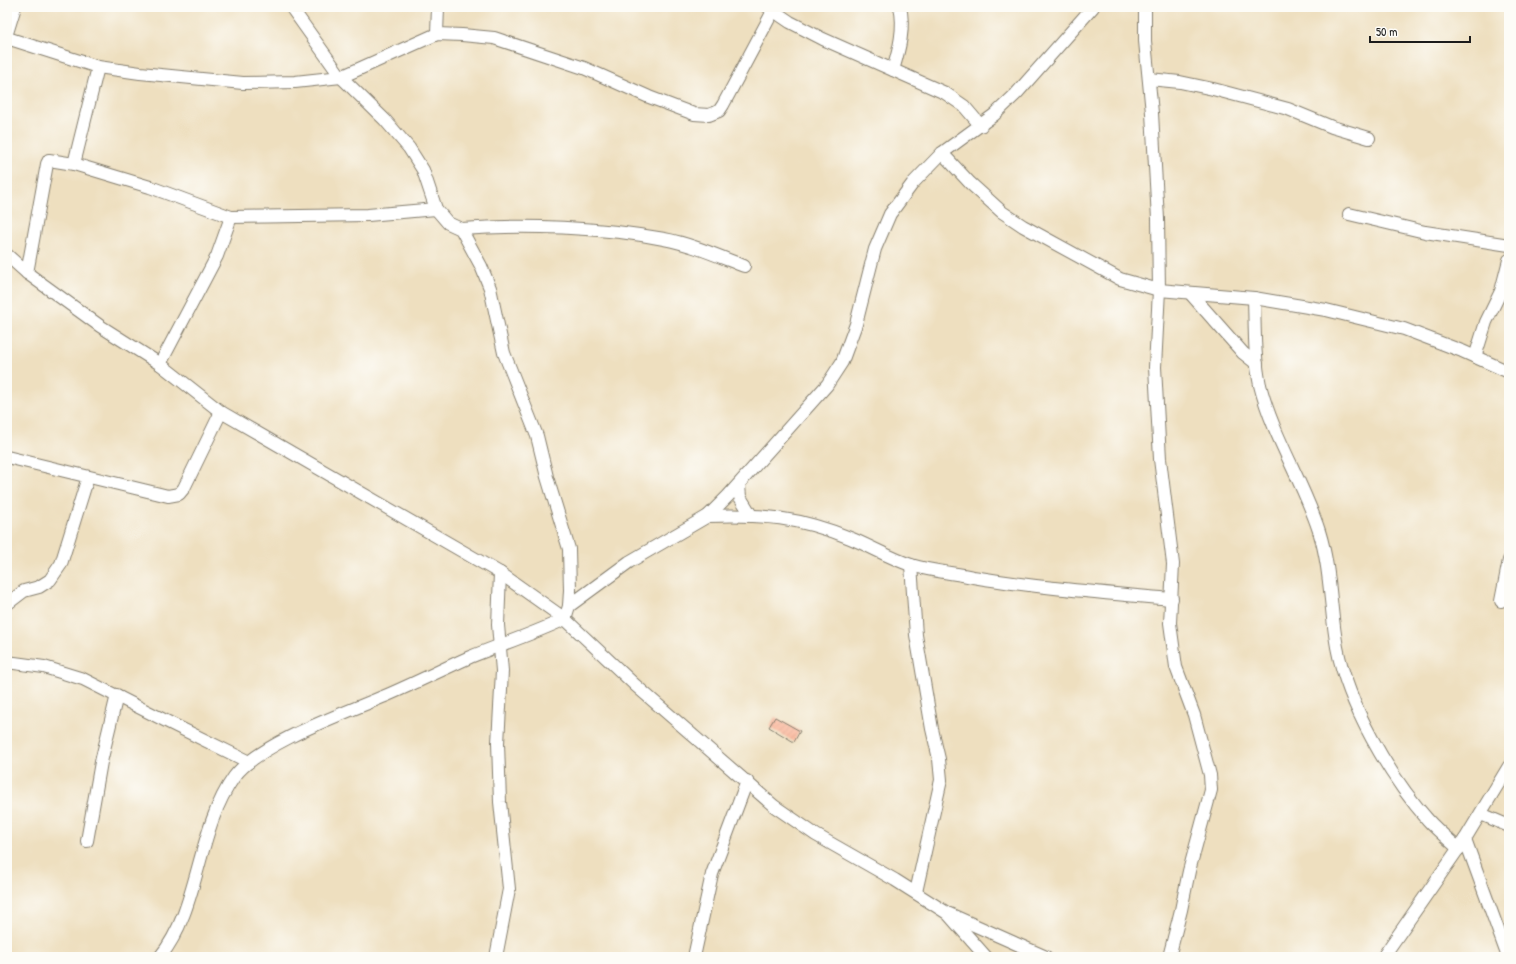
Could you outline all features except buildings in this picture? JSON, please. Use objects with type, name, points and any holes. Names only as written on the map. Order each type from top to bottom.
[{"type":"street","points":[[7,33],[15,7]]},
{"type":"street","points":[[291,7],[341,77],[385,120],[409,148],[423,170],[436,209],[448,223],[461,229],[498,226],[612,231],[665,239],[705,250],[744,266]]},
{"type":"street","points":[[437,34],[438,7]]},
{"type":"street","points":[[893,70],[902,30],[902,15],[900,7]]},
{"type":"street","points":[[569,606],[629,562],[669,541],[708,516],[739,485],[827,385],[842,362],[856,324],[875,249],[890,214],[942,153],[981,126],[1016,94],[1093,7]]},
{"type":"street","points":[[1145,7],[1145,41],[1156,178],[1158,290],[1155,367],[1160,459],[1173,564],[1170,623],[1176,667],[1194,715],[1210,775],[1211,790],[1209,804],[1189,871],[1169,957]]},
{"type":"street","points":[[7,38],[98,67],[140,73],[243,83],[295,82],[341,77],[437,34],[494,38],[584,68],[649,97],[694,114],[709,115],[719,110],[723,105],[770,9],[823,39],[945,93],[964,106],[981,126]]},
{"type":"street","points":[[74,164],[98,67]]},
{"type":"street","points":[[1149,79],[1180,82],[1213,89],[1288,109],[1332,127],[1369,138]]},
{"type":"street","points":[[942,153],[986,198],[1002,212],[1023,226],[1120,279],[1158,290],[1254,298],[1326,310],[1404,329],[1509,372]]},
{"type":"street","points":[[27,273],[47,164],[49,160],[53,159],[150,187],[232,217],[368,215],[436,209]]},
{"type":"street","points":[[1349,214],[1425,232],[1479,242],[1509,245]]},
{"type":"street","points":[[160,364],[217,256],[232,217]]},
{"type":"street","points":[[160,957],[180,926],[212,820],[235,776],[249,762],[314,725],[500,645],[529,636],[565,619],[569,606],[568,549],[549,485],[537,436],[504,353],[490,288],[472,246],[461,229]]},
{"type":"street","points":[[7,255],[27,273],[100,326],[160,364],[221,412],[500,573],[565,619],[635,685],[774,806],[816,835],[916,892],[947,913],[1046,957]]},
{"type":"street","points":[[1475,357],[1486,322],[1501,291],[1509,260]]},
{"type":"street","points":[[1190,293],[1243,354],[1257,364]]},
{"type":"street","points":[[1254,298],[1257,364],[1260,385],[1272,422],[1304,492],[1324,547],[1331,611],[1343,675],[1376,745],[1405,791],[1428,821],[1462,844],[1508,957]]},
{"type":"street","points":[[7,457],[88,478],[168,496],[179,494],[184,488],[221,412]]},
{"type":"street","points":[[7,604],[24,591],[39,587],[50,580],[61,564],[88,478]]},
{"type":"street","points":[[739,485],[740,497],[751,515]]},
{"type":"street","points":[[708,516],[751,515],[790,519],[849,538],[911,565],[1007,582],[1172,599]]},
{"type":"street","points":[[1501,601],[1509,560]]},
{"type":"street","points":[[911,565],[916,635],[932,729],[940,759],[941,780],[916,892]]},
{"type":"street","points":[[496,957],[509,889],[500,802],[498,744],[502,671],[498,625],[500,573]]},
{"type":"street","points":[[7,662],[44,667],[84,679],[249,762]]},
{"type":"street","points":[[87,841],[102,762],[117,695]]},
{"type":"street","points":[[1383,957],[1462,844],[1509,766]]},
{"type":"street","points":[[694,957],[712,874],[747,782]]},
{"type":"street","points":[[1481,814],[1509,826]]},
{"type":"street","points":[[947,913],[986,957]]}]
